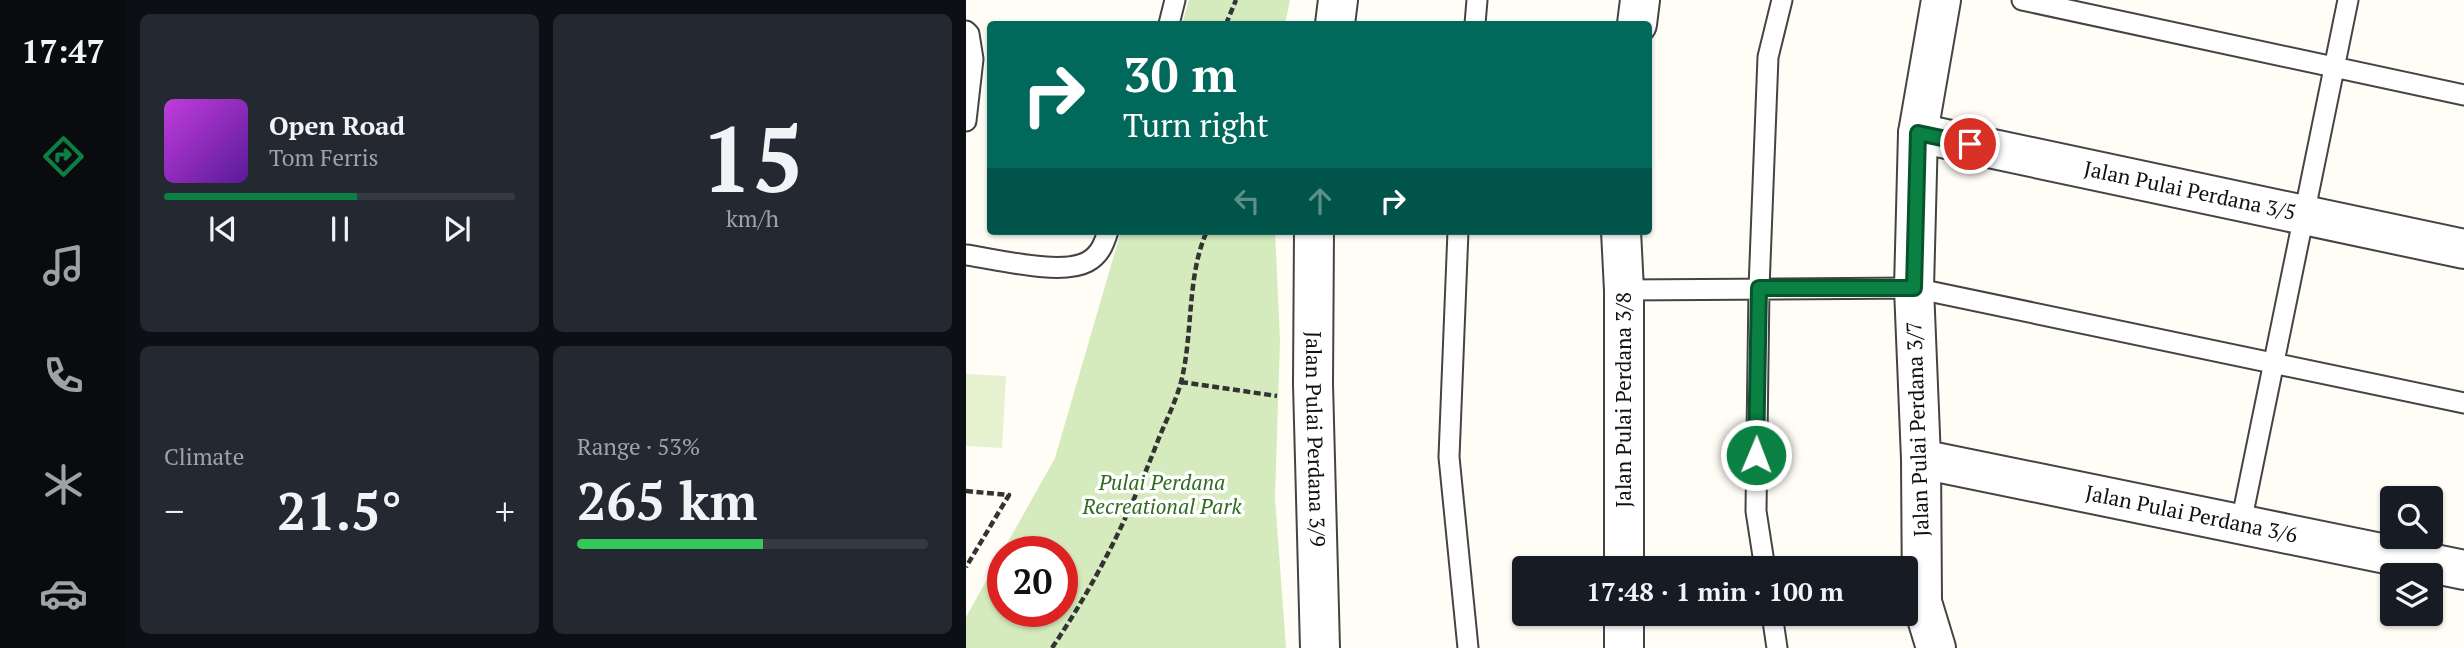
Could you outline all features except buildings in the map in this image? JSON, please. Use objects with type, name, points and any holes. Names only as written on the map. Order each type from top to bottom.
[{"type":"street","points":[[1335,21],[1338,0]]},
{"type":"street","points":[[1637,21],[1640,0]]},
{"type":"street","name":"Jalan Pulai Perdana 3/7","points":[[1936,648],[1922,602],[1922,459],[1914,288],[1918,133],[1941,0]]},
{"type":"street","name":"Jalan Pulai Perdana 3/5","points":[[1918,133],[2464,248]]},
{"type":"street","name":"Jalan Pulai Perdana 3/9","points":[[1314,235],[1313,397],[1320,648]]},
{"type":"street","name":"Jalan Pulai Perdana 3/8","points":[[1621,235],[1624,290],[1624,556]]},
{"type":"street","name":"Jalan Pulai Perdana 3/6","points":[[1922,459],[2464,570]]},
{"type":"street","points":[[1624,626],[1624,648]]},
{"type":"lane","points":[[1170,21],[1175,0]]},
{"type":"lane","points":[[1475,21],[1477,0]]},
{"type":"lane","points":[[1763,556],[1756,511],[1759,288],[1768,57],[1782,0]]},
{"type":"lane","points":[[2022,0],[2464,95]]},
{"type":"lane","points":[[2241,523],[2348,0]]},
{"type":"lane","points":[[966,31],[970,34],[973,59],[966,121]]},
{"type":"lane","points":[[966,255],[1068,268],[1087,262],[1102,249],[1107,235]]},
{"type":"lane","points":[[1458,235],[1449,457],[1468,648]]},
{"type":"lane","points":[[1624,290],[1914,288],[2464,403]]},
{"type":"lane","points":[[1774,626],[1777,648]]},
{"type":"path","points":[[1227,21],[1236,0]]},
{"type":"path","points":[[1052,648],[1091,590],[1132,506],[1181,382],[1189,345],[1199,248],[1205,235]]},
{"type":"path","points":[[1181,382],[1278,396],[1313,397]]},
{"type":"path","points":[[966,491],[1009,495],[966,567]]},
{"type":"green space","points":[[1189,0],[1290,0],[1286,21],[1183,21]]},
{"type":"green space","name":"Pulai Perdana Recreational Park","points":[[1120,235],[1275,235],[1280,340],[1275,498],[1286,648],[966,648],[966,617],[987,579],[987,627],[1078,627],[1078,536],[1011,536],[1055,458]]},
{"type":"green space","points":[[966,374],[1006,376],[1002,448],[966,446]]},
{"type":"route","points":[[1756,455],[1759,288],[1914,288],[1918,133],[1970,144]]}]
